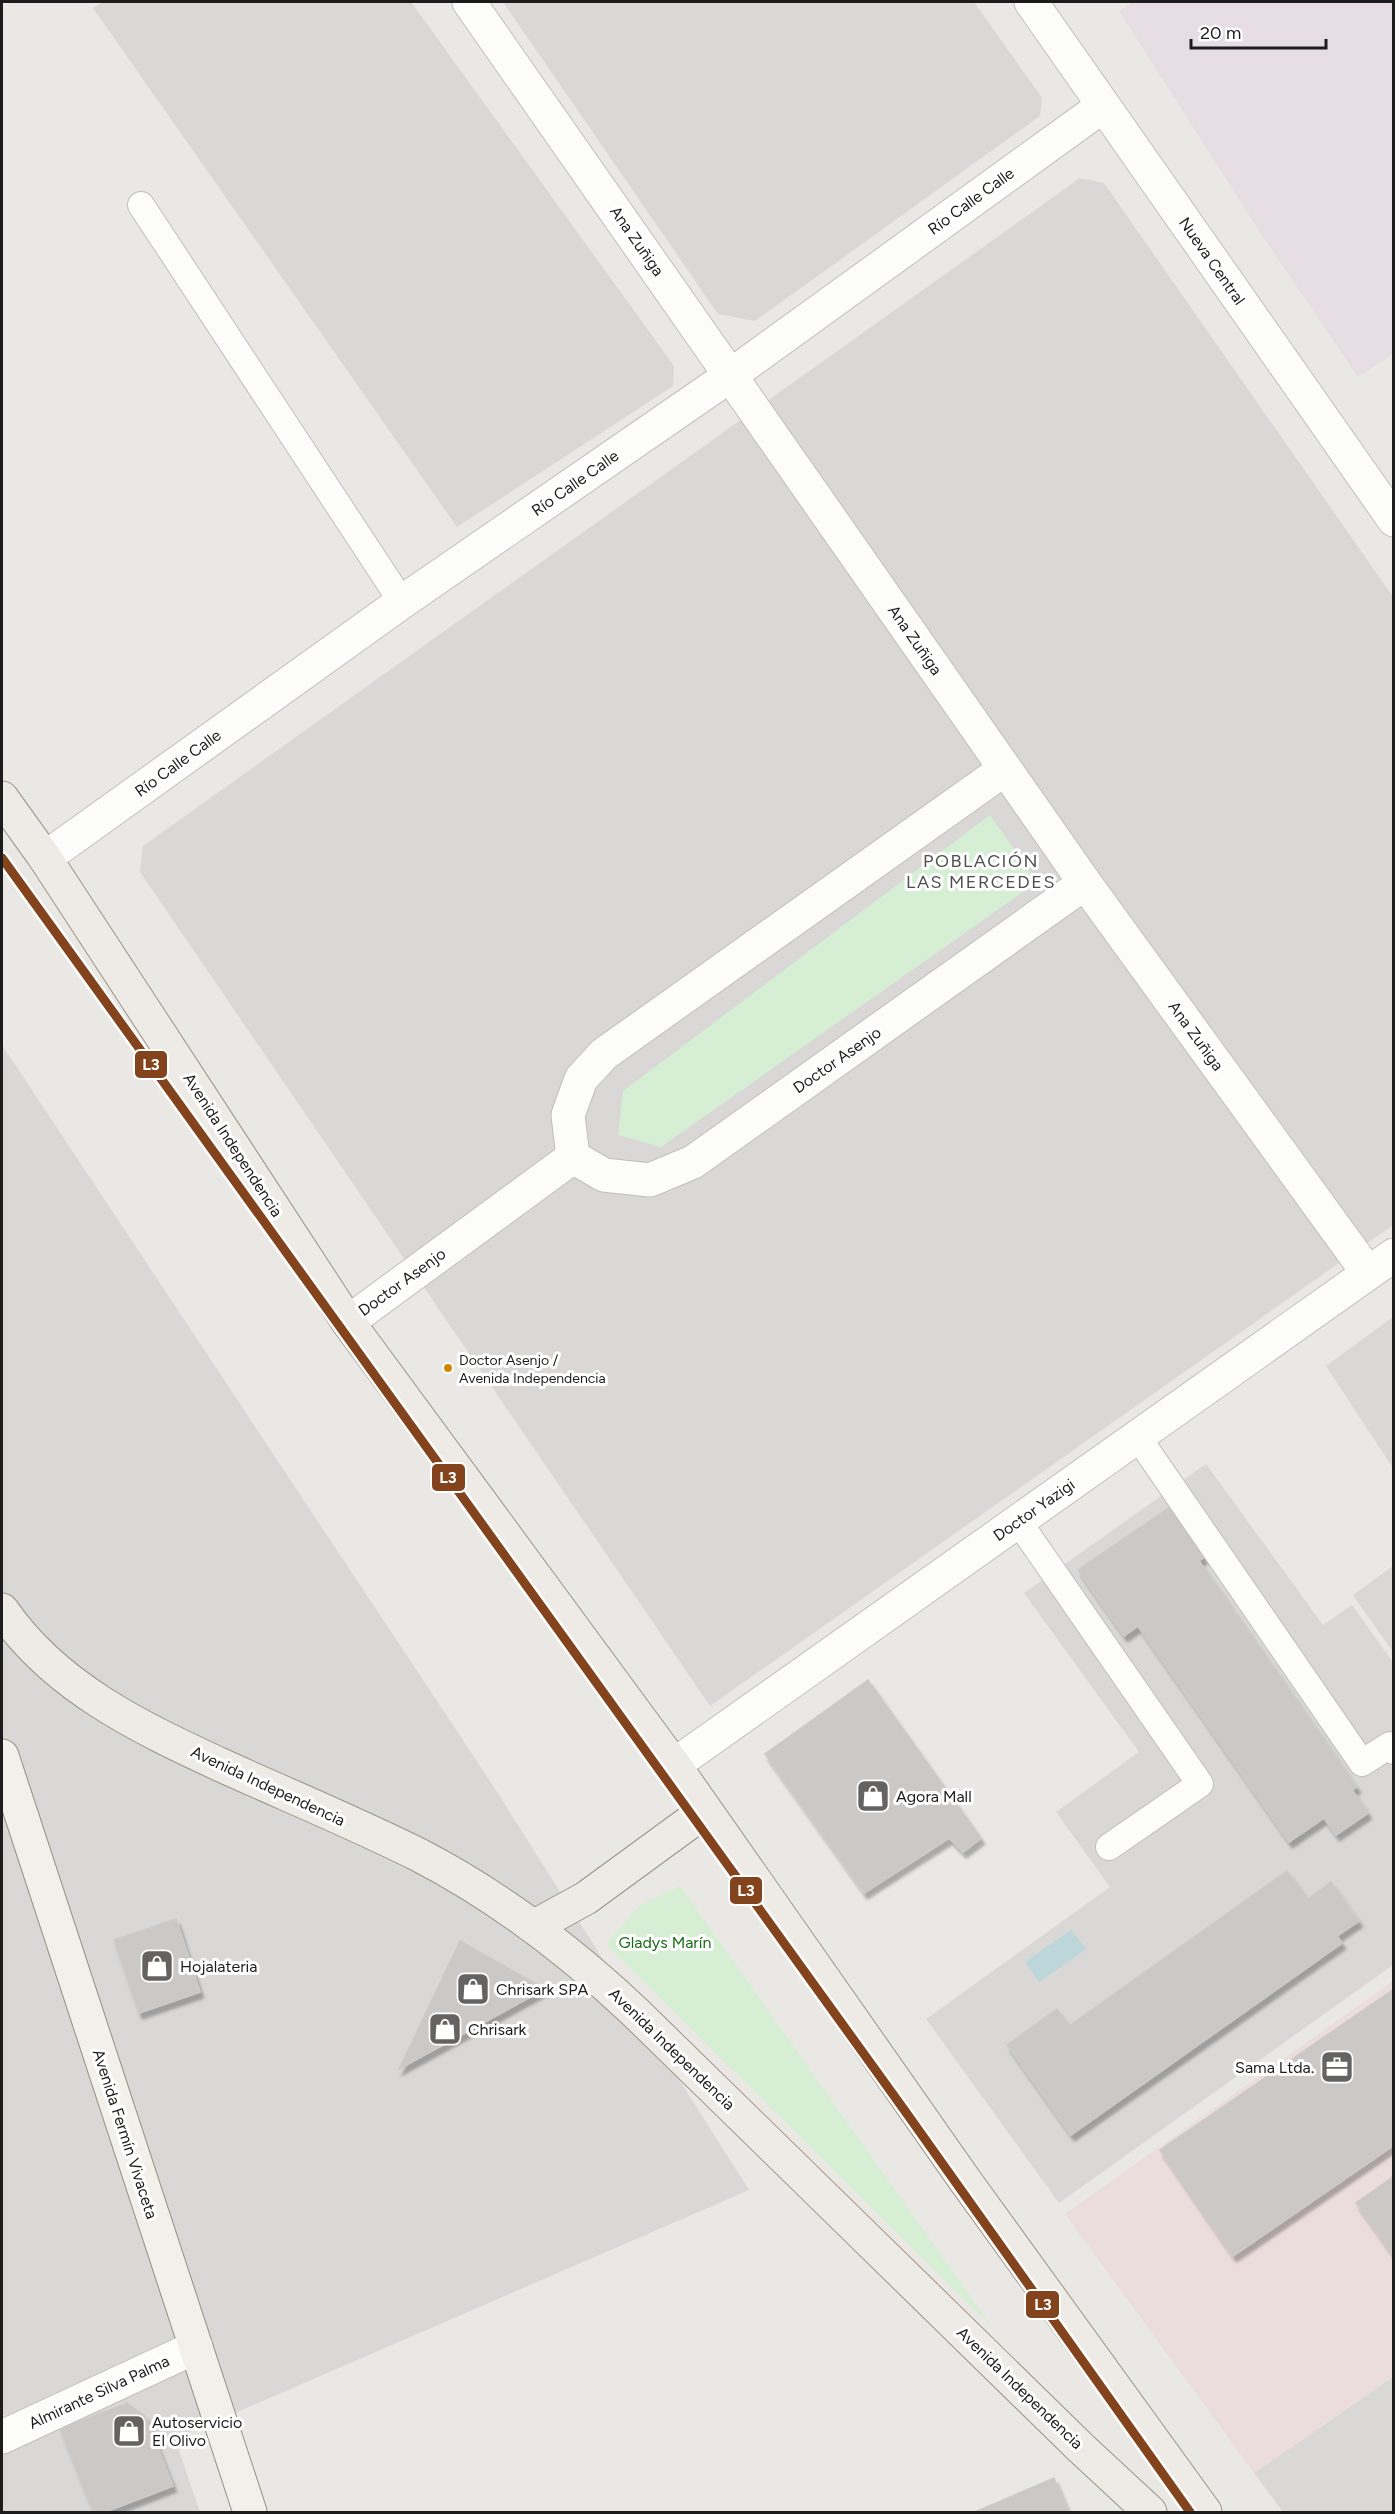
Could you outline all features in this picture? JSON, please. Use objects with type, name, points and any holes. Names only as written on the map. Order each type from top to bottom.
[{"type":"main road","name":"Avenida Independencia","points":[[2,798],[45,858],[348,1322],[674,1765],[964,2179],[1205,2512]]},
{"type":"main road","name":"Avenida Independencia","points":[[2,1610],[37,1653],[68,1680],[112,1711],[166,1740],[418,1855],[478,1888],[536,1926],[587,1967],[635,2012],[1080,2448],[1150,2512]]},
{"type":"main road","name":"Avenida Fermín Vivaceta","points":[[2,1756],[250,2512]]},
{"type":"main road","points":[[536,1926],[586,1899],[705,1811]]},
{"type":"street","name":"Ana Zuñiga","points":[[469,2],[1085,884],[1381,1264]]},
{"type":"street","name":"Nueva Central","points":[[1031,2],[1394,520]]},
{"type":"street","name":"Río Calle Calle","points":[[45,858],[402,602],[731,375],[1103,106]]},
{"type":"street","points":[[573,1157],[568,1115],[581,1079],[604,1054],[1005,769]]},
{"type":"street","name":"Doctor Asenjo","points":[[348,1322],[573,1157],[604,1175],[650,1179],[693,1162],[1085,884]]},
{"type":"street","name":"Doctor Yazigi","points":[[674,1765],[1381,1264]]},
{"type":"street","name":"Almirante Silva Palma","points":[[2,2437],[196,2347]]},
{"type":"lane","points":[[141,205],[402,602]]},
{"type":"lane","points":[[1137,1436],[1362,1763],[1390,1745],[1394,1751]]},
{"type":"lane","points":[[1018,1521],[1200,1784],[1109,1847]]},
{"type":"shaded area","points":[[103,2],[411,2],[674,366],[673,386],[457,527],[93,8]]},
{"type":"shaded area","points":[[503,2],[974,2],[1042,98],[1040,116],[755,321],[718,314]]},
{"type":"shaded area","points":[[1133,2],[1393,2],[1393,354],[1358,377],[1261,234],[1119,11]]},
{"type":"shaded area","points":[[1080,178],[1104,183],[1393,597],[1393,1225],[710,1706],[140,872],[143,846]]},
{"type":"shaded area","points":[[2,1045],[490,1781],[749,2190],[175,2439],[200,2512],[2,2512]]},
{"type":"shaded area","points":[[1393,1317],[1393,1468],[1326,1366]]},
{"type":"shaded area","points":[[1206,1464],[1323,1625],[1352,1605],[1393,1662],[1393,1965],[1059,2203],[926,2019],[1110,1887],[1056,1812],[1139,1752],[1024,1593]]},
{"type":"shaded area","points":[[1393,1566],[1393,1652],[1353,1595]]},
{"type":"shaded area","points":[[1393,1981],[1393,2377],[1254,2473],[1065,2214]]},
{"type":"shaded area","points":[[1393,2377],[1393,2512],[1283,2512],[1254,2473]]},
{"type":"green space","points":[[990,815],[1037,882],[661,1147],[618,1135],[623,1091]]},
{"type":"green space","name":"Gladys Marín","points":[[680,1886],[992,2327],[606,1944],[640,1905]]},
{"type":"water","points":[[1071,1930],[1086,1949],[1039,1982],[1025,1962]]},
{"type":"building","points":[[1170,1507],[1204,1557],[1199,1561],[1357,1787],[1352,1790],[1368,1813],[1336,1835],[1324,1818],[1289,1842],[1138,1626],[1124,1636],[1078,1570]]},
{"type":"building","name":"Agora Mall","points":[[868,1680],[981,1838],[963,1852],[949,1838],[864,1893],[765,1754]]},
{"type":"building","points":[[1287,1871],[1308,1899],[1331,1882],[1359,1921],[1337,1936],[1342,1943],[1071,2135],[1007,2045],[1057,2009],[1069,2026]]},
{"type":"building","name":"Hojalateria","points":[[176,1919],[200,1992],[139,2013],[114,1940]]},
{"type":"building","name":"Chrisark","points":[[460,1941],[545,1989],[399,2069]]},
{"type":"building","name":"Sama Ltda.","points":[[1394,1989],[1394,2145],[1233,2256],[1160,2150]]},
{"type":"building","points":[[1394,2176],[1394,2256],[1356,2203]]},
{"type":"building","points":[[127,2403],[145,2416],[173,2486],[105,2512],[93,2512],[60,2429]]},
{"type":"building","points":[[1054,2478],[1068,2512],[975,2512]]},
{"type":"transit line","name":"L3","points":[[2,858],[905,2111],[1190,2512]]},
{"type":"place","name":"Doctor Asenjo / Avenida Independencia","points":[[448,1368]]},
{"type":"place","name":"Agora Mall","points":[[873,1796]]},
{"type":"place","name":"Hojalateria","points":[[157,1966]]},
{"type":"place","name":"Chrisark SPA","points":[[473,1989]]},
{"type":"place","name":"Chrisark","points":[[445,2029]]},
{"type":"place","name":"Sama Ltda.","points":[[1337,2067]]},
{"type":"place","name":"Autoservicio El Olivo","points":[[129,2431]]},
{"type":"district","name":"POBLACIÓN LAS MERCEDES","points":[[981,871]]}]
